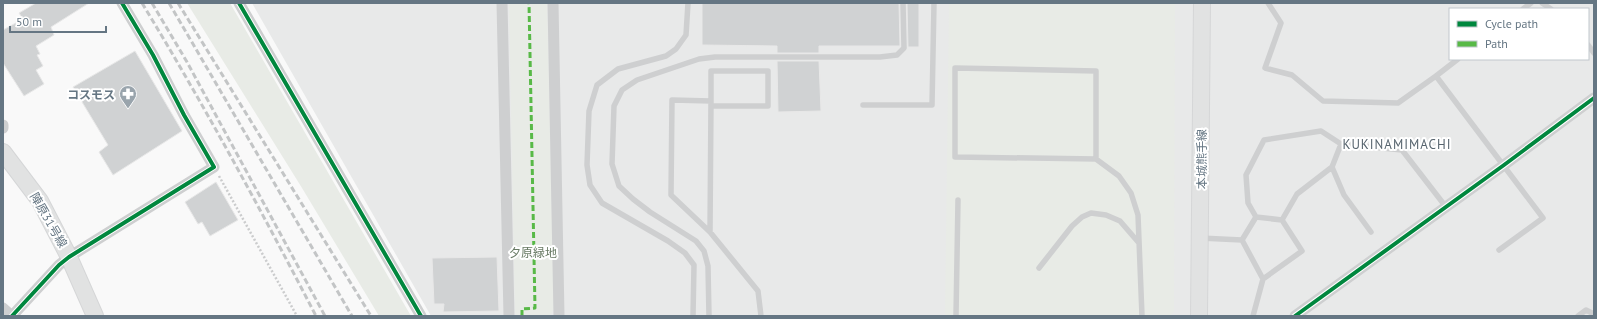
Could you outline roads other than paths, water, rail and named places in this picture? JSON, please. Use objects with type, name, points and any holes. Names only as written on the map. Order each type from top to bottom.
[{"type":"main road","name":"本城熊手線","points":[[1189,316],[1192,3]]},
{"type":"main road","name":"本城熊手線","points":[[1199,316],[1202,3]]},
{"type":"main road","name":"陣原31号線","points":[[3,152],[40,200],[69,257],[96,316]]},
{"type":"street","points":[[3,308],[12,316],[59,265],[69,257],[214,167],[184,115],[153,54],[122,3]]},
{"type":"street","points":[[239,3],[421,316]]},
{"type":"street","points":[[502,3],[509,316]]},
{"type":"street","points":[[553,3],[559,316]]},
{"type":"street","points":[[1295,316],[1594,98]]},
{"type":"lane","points":[[688,3],[686,35],[676,49],[666,56],[618,69],[598,85],[588,111],[587,165],[590,185],[602,203],[668,241],[685,253],[694,265],[693,316]]},
{"type":"lane","points":[[709,316],[708,266],[704,251],[696,241],[650,212],[619,186],[612,164],[614,106],[622,90],[637,80],[699,59],[714,57],[880,57],[897,55],[904,48],[903,3]]},
{"type":"lane","points":[[863,105],[932,105],[934,3]]},
{"type":"lane","points":[[1268,3],[1281,23],[1265,68],[1292,75],[1323,101],[1398,103],[1457,60]]},
{"type":"lane","points":[[1096,159],[1096,70],[954,68],[955,157],[1096,159],[1119,176],[1131,194],[1138,215],[1142,316]]},
{"type":"lane","points":[[710,232],[711,104],[711,71],[768,71],[768,106],[711,104],[672,100],[671,195],[710,232],[758,291],[762,316]]},
{"type":"lane","points":[[1436,76],[1543,218],[1499,250]]},
{"type":"lane","points":[[1256,217],[1248,203],[1246,175],[1264,140],[1321,131],[1341,144],[1402,150],[1446,207]]},
{"type":"lane","points":[[1282,220],[1297,194],[1332,167],[1341,144]]},
{"type":"lane","points":[[1332,167],[1344,195],[1371,232]]},
{"type":"lane","points":[[956,316],[958,200]]},
{"type":"lane","points":[[1039,268],[1072,226],[1082,217],[1091,213],[1106,215],[1120,221],[1139,243]]},
{"type":"lane","points":[[1242,240],[1256,217]]},
{"type":"lane","points":[[1253,316],[1263,279],[1302,250],[1282,220],[1256,217]]},
{"type":"lane","points":[[1200,238],[1242,240]]},
{"type":"lane","points":[[1242,240],[1263,279]]},
{"type":"lane","points":[[1578,316],[1586,310],[1594,314]]},
{"type":"railway","points":[[142,3],[232,158],[316,316]]},
{"type":"railway","points":[[152,3],[187,62],[325,316]]},
{"type":"railway","points":[[169,3],[352,316]]},
{"type":"railway","points":[[178,3],[371,316]]},
{"type":"place","name":"コスモス","points":[[128,109]]},
{"type":"district","name":"KUKINAMIMACHI","points":[[1397,144]]},
{"type":"park label","name":"夕原緑地","points":[[533,252]]}]
